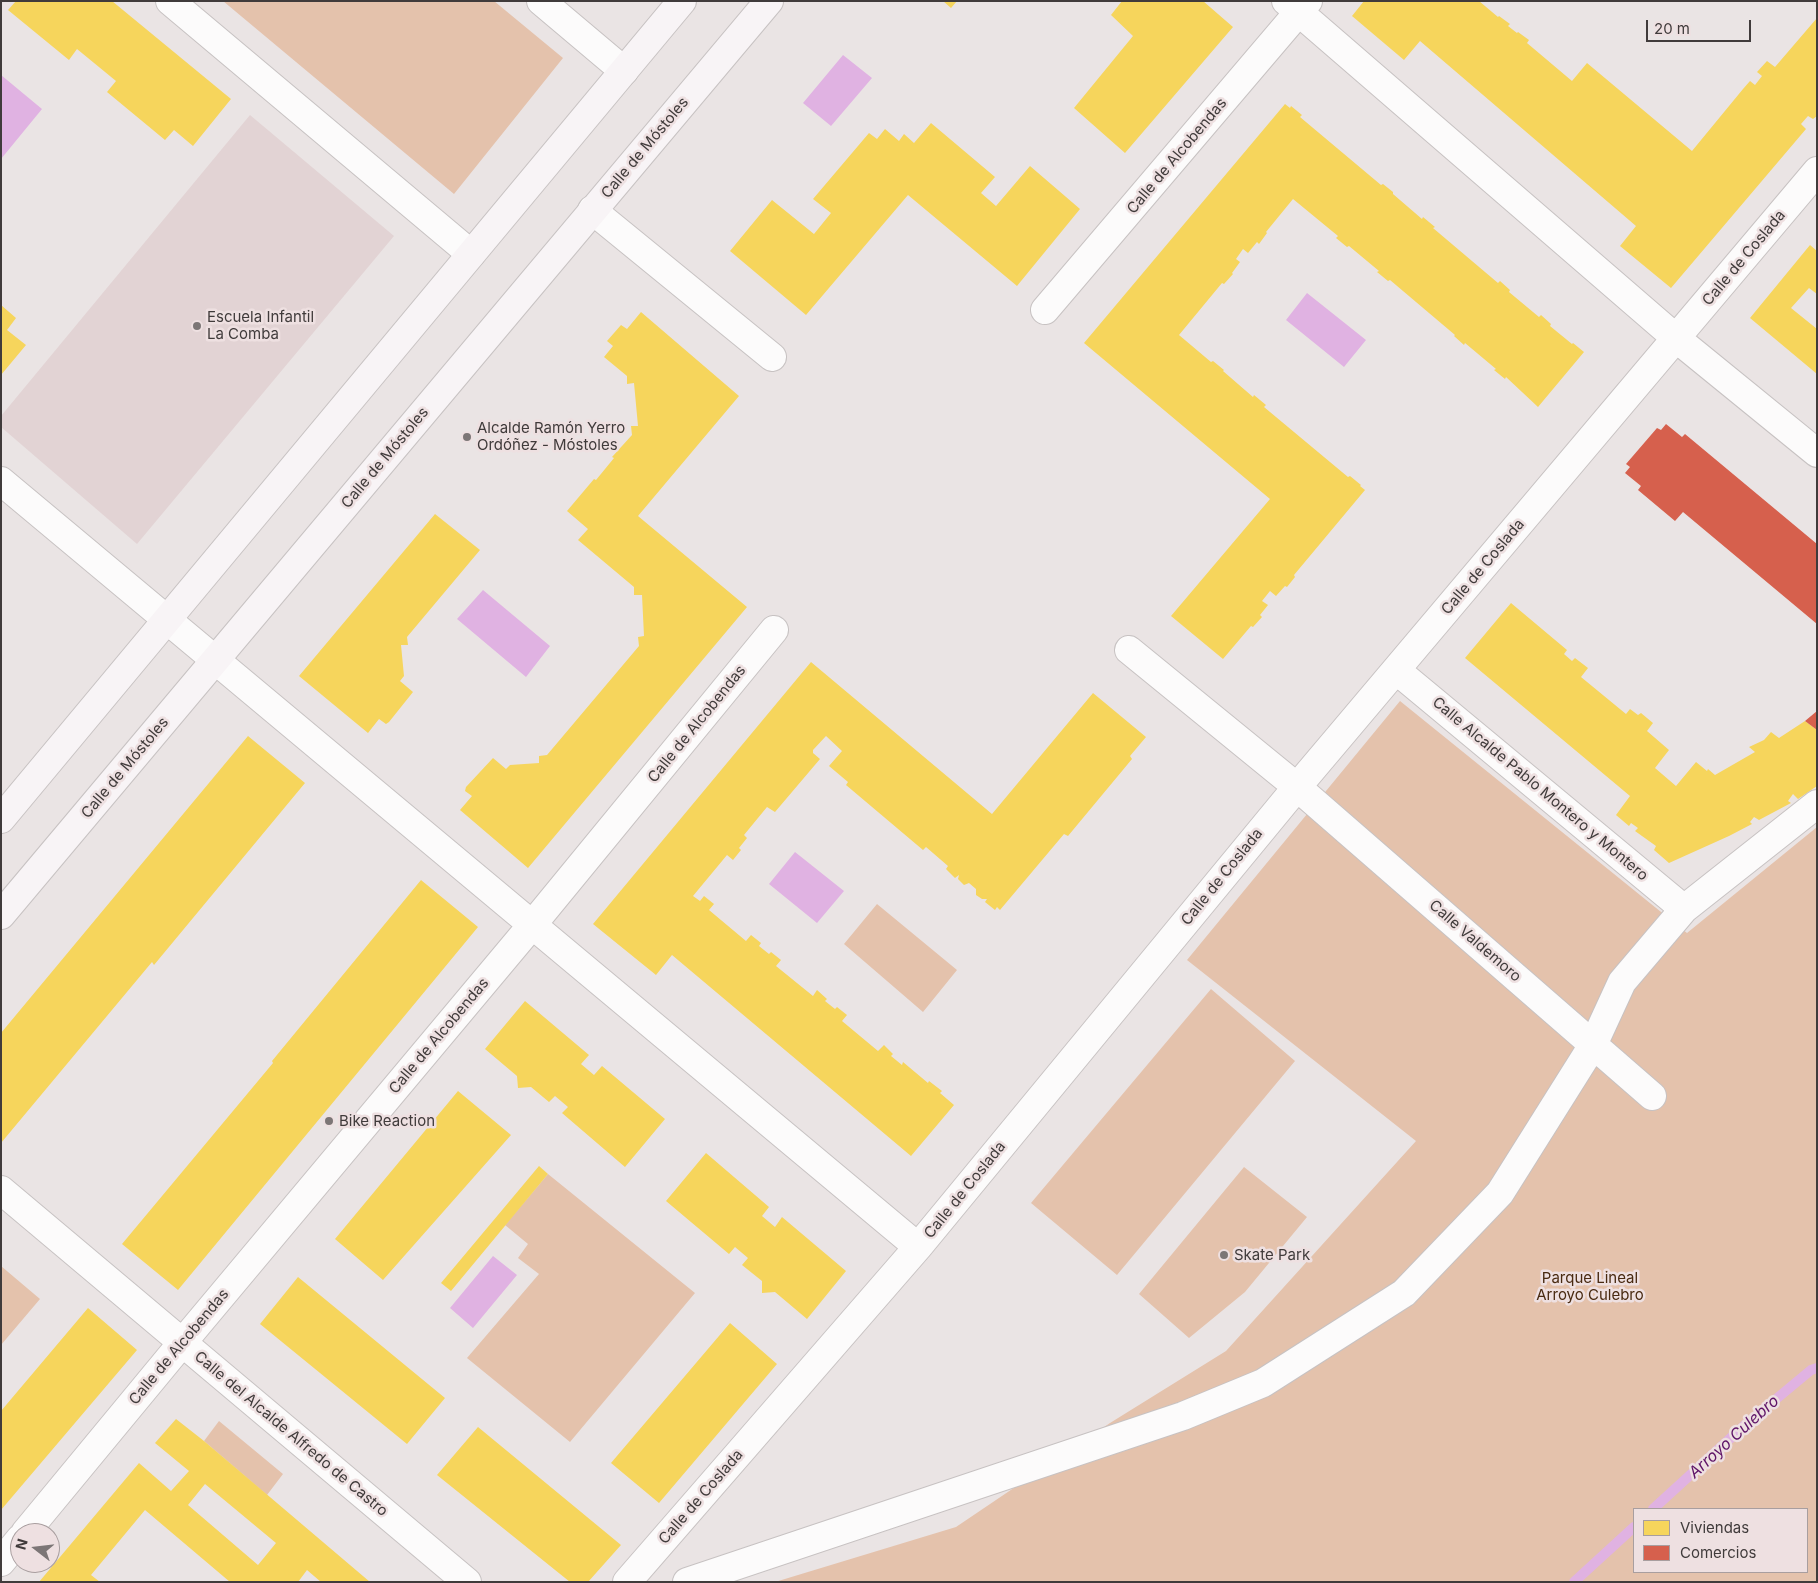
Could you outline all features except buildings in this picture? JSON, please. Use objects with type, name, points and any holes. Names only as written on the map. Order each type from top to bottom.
[{"type":"main road","points":[[1,819],[682,1]]},
{"type":"main road","name":"Calle de Móstoles","points":[[1,915],[769,1]]},
{"type":"street","points":[[170,1],[471,254]]},
{"type":"street","points":[[541,1],[624,71]]},
{"type":"street","points":[[1298,5],[1677,339],[1817,453]]},
{"type":"street","name":"Calle de Alcobendas","points":[[1045,310],[1298,5]]},
{"type":"street","name":"Calle de Coslada","points":[[627,1582],[918,1247],[1297,787],[1817,171]]},
{"type":"street","points":[[592,210],[772,357]]},
{"type":"street","points":[[1,481],[918,1247]]},
{"type":"street","name":"Calle de Alcobendas","points":[[33,1523],[532,925],[774,630]]},
{"type":"street","name":"Calle Valdemoro","points":[[1129,650],[1297,787],[1652,1096]]},
{"type":"street","name":"Calle Alcalde Pablo Montero y Montero","points":[[1396,670],[1684,909]]},
{"type":"street","points":[[687,1582],[1183,1416],[1263,1383],[1404,1293],[1500,1193],[1593,1045],[1622,982],[1684,909],[1817,804]]},
{"type":"street","name":"Calle del Alcalde Alfredo de Castro","points":[[1,1190],[466,1582]]},
{"type":"street","points":[[1,1562],[10,1551]]},
{"type":"shaded area","points":[[843,55],[872,78],[831,126],[803,103]]},
{"type":"shaded area","points":[[1,75],[42,109],[1,159]]},
{"type":"shaded area","name":"Escuela Infantil La Comba","points":[[250,115],[394,236],[137,544],[1,427],[1,416]]},
{"type":"shaded area","points":[[1307,293],[1366,340],[1344,367],[1286,320]]},
{"type":"shaded area","points":[[483,590],[550,646],[526,677],[457,619]]},
{"type":"shaded area","points":[[795,852],[844,891],[817,923],[769,884]]},
{"type":"shaded area","points":[[493,1256],[517,1275],[473,1328],[450,1308]]},
{"type":"green space","points":[[223,1],[494,1],[563,58],[454,194]]},
{"type":"green space","name":"Parque Lineal Arroyo Culebro","points":[[1400,701],[1687,933],[1817,827],[1817,1582],[775,1582],[956,1527],[1110,1423],[1226,1351],[1416,1141],[1187,960]]},
{"type":"green space","points":[[877,904],[957,970],[923,1012],[844,944]]},
{"type":"green space","points":[[1211,989],[1295,1061],[1117,1275],[1031,1203]]},
{"type":"green space","name":"Skate Park","points":[[1244,1167],[1307,1217],[1245,1292],[1189,1338],[1139,1294]]},
{"type":"green space","points":[[548,1174],[695,1293],[570,1442],[467,1358],[539,1274],[518,1258],[528,1244],[505,1225]]},
{"type":"green space","points":[[1,1266],[40,1299],[1,1345]]},
{"type":"green space","points":[[219,1421],[283,1474],[267,1495],[204,1441]]},
{"type":"waterway","name":"Arroyo Culebro","points":[[1654,1508],[1746,1424],[1811,1370],[1817,1368]]},
{"type":"waterway","name":"Arroyo Culebro","points":[[1574,1582],[1633,1528]]},
{"type":"place","name":"Escuela Infantil La Comba","points":[[197,326]]},
{"type":"place","name":"Alcalde Ramón Yerro Ordóñez - Móstoles","points":[[467,437]]},
{"type":"place","name":"Bike Reaction","points":[[329,1121]]},
{"type":"place","name":"Skate Park","points":[[1224,1255]]}]
